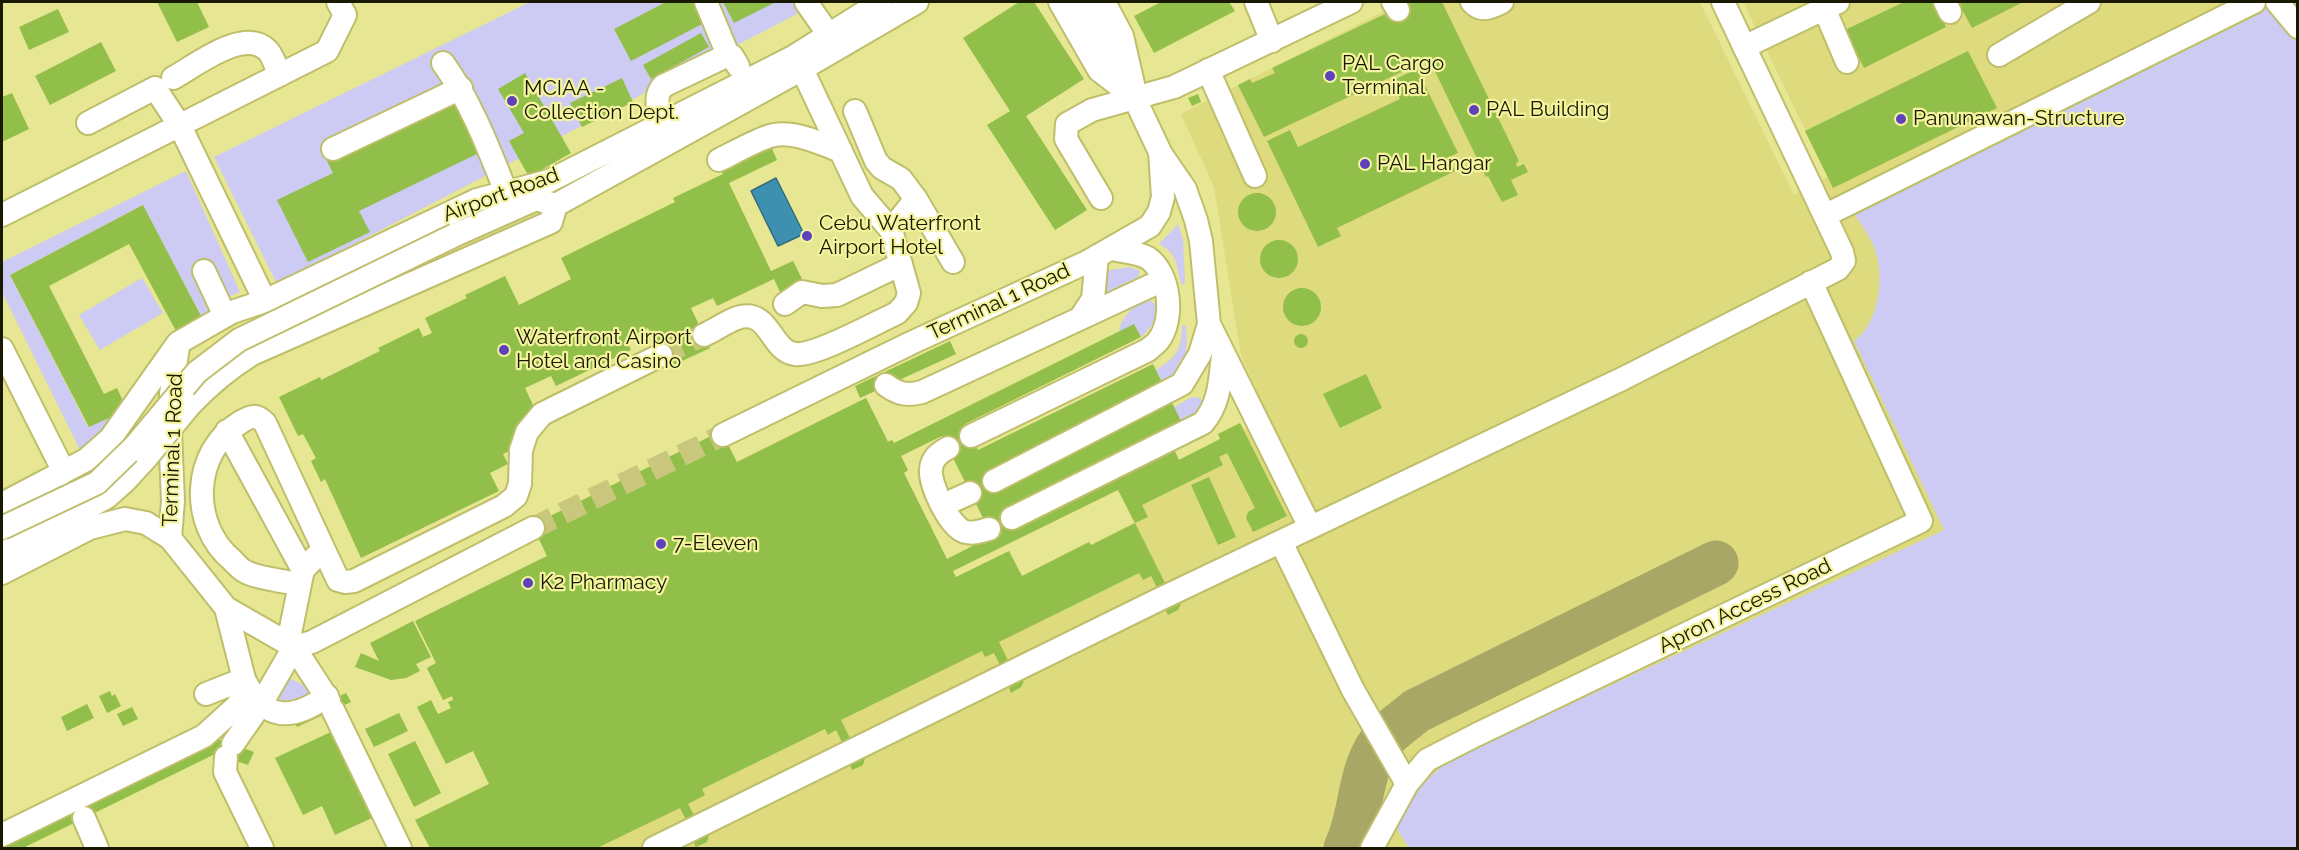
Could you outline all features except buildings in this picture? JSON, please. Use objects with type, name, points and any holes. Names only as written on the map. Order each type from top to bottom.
[{"type":"street","points":[[706,2],[728,55],[735,60],[745,81]]},
{"type":"street","points":[[806,2],[829,35]]},
{"type":"street","name":"Airport Road","points":[[178,343],[225,316],[266,301],[440,216],[477,200],[549,181],[745,81],[798,63],[829,35],[881,2]]},
{"type":"street","name":"Airport Road","points":[[2,554],[107,497],[147,457],[210,384],[252,354],[551,222],[556,205],[798,63],[917,2]]},
{"type":"street","name":"Terminal 1 Road","points":[[1060,2],[1100,70],[1112,82],[1134,97]]},
{"type":"street","name":"Terminal 1 Road","points":[[723,435],[879,374],[1150,226],[1159,212],[1163,197],[1160,152],[1084,2]]},
{"type":"street","name":"Terminal 1 Road","points":[[1104,2],[1122,36],[1132,73],[1134,97]]},
{"type":"street","points":[[1256,2],[1272,41]]},
{"type":"street","points":[[1101,198],[1066,139],[1067,124],[1092,110],[1174,87],[1351,2]]},
{"type":"street","points":[[1472,2],[1484,9],[1502,2]]},
{"type":"street","points":[[654,849],[1147,605],[1614,383],[1838,269],[1844,261],[1842,252],[1723,2]]},
{"type":"street","points":[[1999,55],[2090,2]]},
{"type":"street","points":[[1826,215],[2254,2]]},
{"type":"street","points":[[2277,2],[2298,27]]},
{"type":"street","points":[[1744,47],[1831,5],[1847,62]]},
{"type":"street","points":[[2,215],[327,51],[347,6]]},
{"type":"street","points":[[173,78],[235,43],[252,42],[267,50],[280,75]]},
{"type":"street","points":[[661,124],[658,91],[663,86],[728,55]]},
{"type":"street","points":[[443,63],[461,88],[482,132],[506,192]]},
{"type":"street","points":[[704,335],[738,318],[748,317],[758,319],[765,324],[787,350],[812,352],[897,313],[906,303],[909,293],[891,230],[862,196],[798,63]]},
{"type":"street","points":[[1208,70],[1256,176]]},
{"type":"street","points":[[88,123],[155,88],[180,126],[266,301]]},
{"type":"street","points":[[333,149],[461,88]]},
{"type":"street","points":[[855,111],[876,161],[882,168],[901,179],[916,199],[953,262]]},
{"type":"street","points":[[719,160],[769,136],[786,135],[810,139],[841,151]]},
{"type":"street","points":[[1160,152],[1185,189],[1196,220],[1201,241],[1209,324],[1310,527]]},
{"type":"street","name":"Airport Road","points":[[2,528],[97,483],[134,447],[197,372],[239,340],[455,235],[536,199],[556,205]]},
{"type":"street","points":[[891,230],[916,199]]},
{"type":"street","points":[[971,436],[1148,350],[1159,340],[1166,324],[1168,303],[1163,280],[1155,264],[1145,256],[1104,252],[1093,299],[1081,317]]},
{"type":"street","points":[[785,304],[802,292],[822,296],[837,295],[901,264]]},
{"type":"street","points":[[204,271],[225,316]]},
{"type":"street","points":[[879,374],[894,391],[908,395],[922,392],[1163,280]]},
{"type":"street","name":"Apron Access Road","points":[[1372,849],[1407,784],[1427,760],[1921,521],[1811,282]]},
{"type":"street","points":[[994,481],[1182,384],[1200,354],[1209,324]]},
{"type":"street","points":[[2,504],[86,460],[110,439],[178,343]]},
{"type":"street","name":"Terminal 1 Road","points":[[178,343],[171,394],[173,501],[170,538],[226,608]]},
{"type":"street","points":[[2,349],[61,466],[60,475]]},
{"type":"street","points":[[302,577],[246,573],[226,555],[214,539],[206,521],[202,500],[202,480],[208,459],[216,443],[227,431],[251,416],[259,417],[265,423],[338,580],[354,581],[504,506],[516,496],[520,484],[521,450],[527,432],[542,414],[661,355]]},
{"type":"street","points":[[1012,518],[1203,423],[1212,412],[1219,394],[1223,355]]},
{"type":"street","points":[[227,431],[302,577]]},
{"type":"street","points":[[948,448],[938,454],[931,470],[932,481],[952,523],[966,533],[978,533],[989,529]]},
{"type":"street","points":[[943,505],[970,493]]},
{"type":"street","points":[[2,573],[90,528],[125,519],[146,523],[170,538]]},
{"type":"street","points":[[291,645],[312,642],[533,528]]},
{"type":"street","points":[[1281,542],[1353,690],[1407,784]]},
{"type":"street","points":[[2,835],[78,807],[204,736],[248,695],[291,645],[302,577],[323,549]]},
{"type":"street","points":[[226,608],[291,645],[330,702],[400,849]]},
{"type":"street","points":[[226,608],[248,695],[229,751],[225,772],[262,849]]},
{"type":"street","points":[[206,694],[248,695],[281,714],[296,714],[330,702]]},
{"type":"street","points":[[78,807],[97,849]]},
{"type":"shaded area","points":[[530,2],[820,2],[277,284],[214,157]]},
{"type":"shaded area","points":[[1402,2],[1700,2],[1794,195],[1828,177],[1743,2],[2297,2],[2297,848],[430,848],[415,820],[489,784],[448,702],[453,700],[452,697],[443,700],[427,668],[436,663],[415,621],[866,398],[888,441],[892,440],[901,456],[908,470],[904,473],[956,577],[1009,551],[1022,576],[1089,542],[1091,545],[1134,523],[1118,490],[1220,439],[1218,434],[1240,423],[1244,430],[1268,416],[1241,356],[1214,187],[1181,114]]},
{"type":"shaded area","points":[[2271,2],[2297,2],[2297,848],[1409,848],[1397,829],[1402,817],[1412,798],[1448,761],[1944,530],[1854,341],[1863,333],[1875,311],[1879,284],[1874,247],[1855,215]]},
{"type":"shaded area","points":[[186,171],[240,292],[220,301],[201,316],[143,205],[10,275],[88,427],[127,410],[82,454],[2,292],[2,262]]},
{"type":"shaded area","points":[[776,178],[804,234],[778,246],[751,191]]},
{"type":"shaded area","points":[[1178,224],[1183,239],[1185,283],[1182,285],[1174,257],[1159,244]]},
{"type":"shaded area","points":[[1130,267],[1140,271],[1138,277],[1107,292],[1104,289],[1106,273],[1110,270]]},
{"type":"shaded area","points":[[142,278],[163,313],[100,350],[79,315]]},
{"type":"shaded area","points":[[1147,301],[1158,306],[1155,320],[1148,330],[1141,337],[1119,332],[1128,312]]},
{"type":"shaded area","points":[[1182,325],[1186,326],[1187,345],[1184,359],[1182,365],[1164,385],[1156,370],[1176,352],[1181,340]]},
{"type":"shaded area","points":[[1192,397],[1200,398],[1203,402],[1200,414],[1182,423],[1174,407]]},
{"type":"shaded area","points":[[289,678],[310,688],[313,698],[281,703],[278,692]]},
{"type":"taxiway","points":[[1346,848],[1356,820],[1370,761],[1377,747],[1387,735],[1416,711],[1716,563]]},
{"type":"tunnel","points":[[661,355],[704,335]]},
{"type":"tunnel","points":[[533,528],[723,435]]},
{"type":"place","name":"PAL Cargo Terminal","points":[[1330,76]]},
{"type":"place","name":"MCIAA - Collection Dept.","points":[[512,101]]},
{"type":"place","name":"PAL Building","points":[[1474,110]]},
{"type":"place","name":"Panunawan-Structure","points":[[1901,119]]},
{"type":"place","name":"PAL Hangar","points":[[1365,164]]},
{"type":"place","name":"Cebu Waterfront Airport Hotel","points":[[807,236]]},
{"type":"place","name":"Waterfront Airport Hotel and Casino","points":[[504,350]]},
{"type":"place","name":"7-Eleven","points":[[661,544]]},
{"type":"place","name":"K2 Pharmacy","points":[[528,583]]}]
